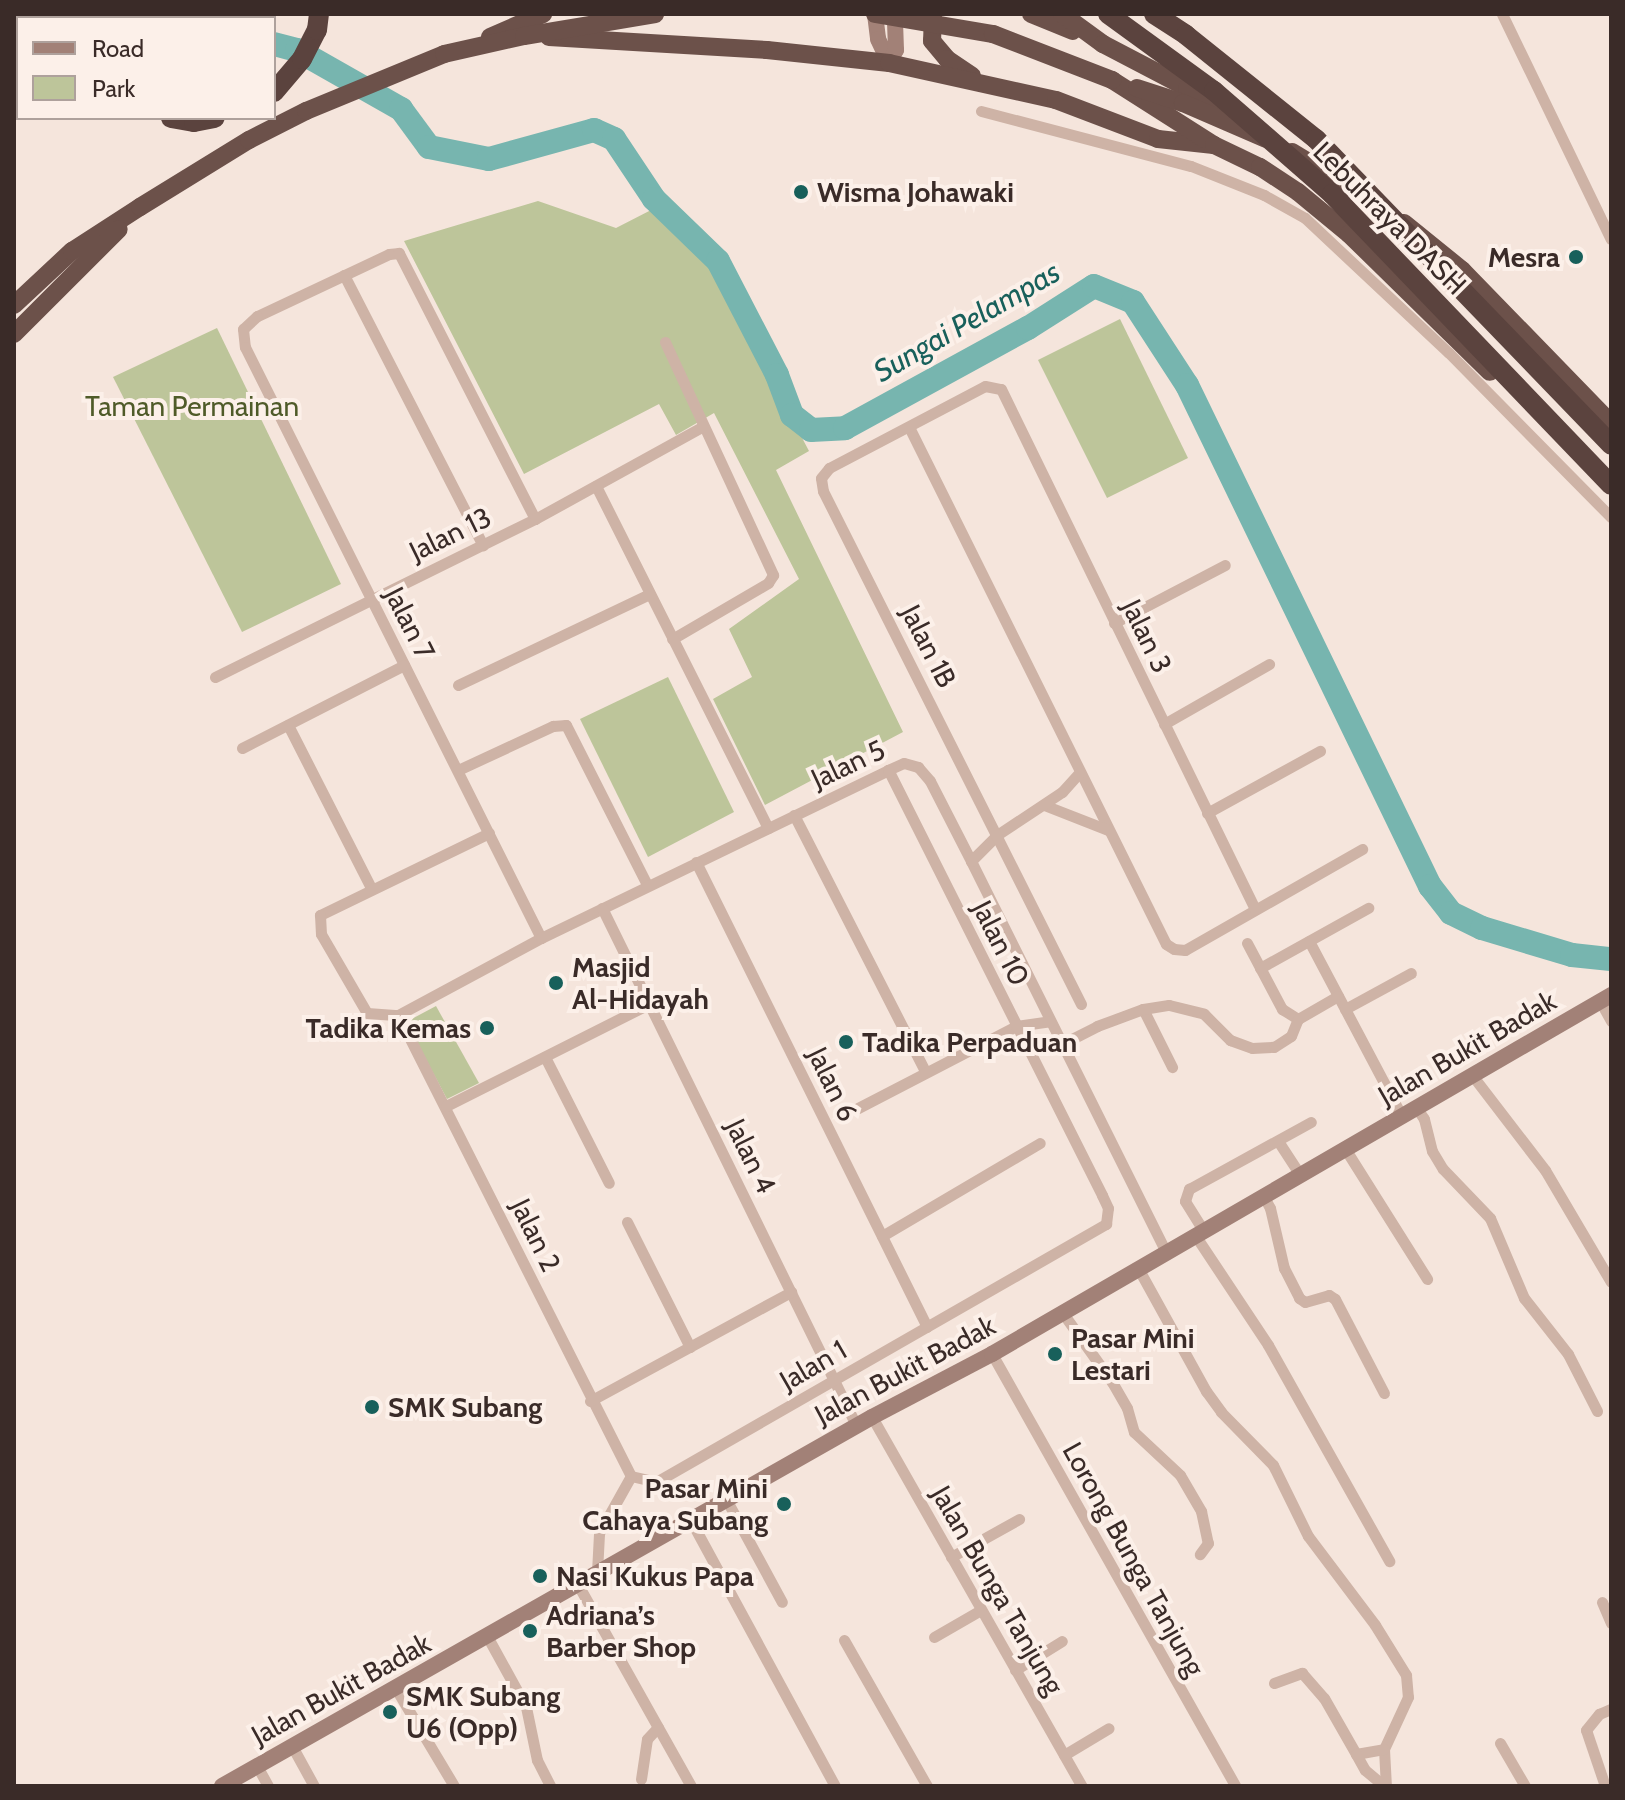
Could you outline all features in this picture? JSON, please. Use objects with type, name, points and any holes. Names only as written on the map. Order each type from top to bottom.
[{"type":"highway","points":[[276,90],[302,59],[317,30],[319,14]]},
{"type":"highway","points":[[478,45],[499,30],[543,14]]},
{"type":"highway","points":[[14,305],[72,251],[249,140],[306,111],[427,60],[478,45],[655,14]]},
{"type":"highway","points":[[875,14],[993,34],[1112,80],[1183,103],[1280,145],[1426,238],[1611,423]]},
{"type":"highway","points":[[933,14],[932,41],[964,73],[985,82]]},
{"type":"highway","points":[[1031,14],[1103,44],[1187,88],[1209,102],[1224,122]]},
{"type":"highway","points":[[1062,14],[1103,44]]},
{"type":"highway","name":"Lebuhraya DASH","points":[[1108,14],[1214,91],[1332,194],[1611,485]]},
{"type":"highway","name":"Lebuhraya DASH","points":[[1154,14],[1186,35],[1316,139],[1611,445]]},
{"type":"highway","points":[[524,36],[767,50],[889,63],[1056,100],[1158,139],[1214,145]]},
{"type":"highway","points":[[1112,80],[1214,145],[1260,167],[1298,192],[1349,234],[1611,491]]},
{"type":"highway","points":[[182,120],[204,120]]},
{"type":"highway","points":[[14,334],[140,207]]},
{"type":"main road","points":[[875,14],[878,39],[889,63]]},
{"type":"main road","points":[[889,63],[896,50],[895,14]]},
{"type":"main road","name":"Jalan Bukit Badak","points":[[222,1786],[856,1425],[992,1354],[1299,1173],[1606,998]]},
{"type":"street","points":[[1502,14],[1611,239]]},
{"type":"street","points":[[981,111],[1191,166],[1264,195],[1305,218],[1460,363],[1611,517]]},
{"type":"street","points":[[483,545],[344,275],[389,254],[399,253],[403,257],[535,519]]},
{"type":"street","name":"Jalan 7","points":[[344,275],[257,316],[243,329],[245,347],[541,938]]},
{"type":"street","points":[[665,342],[773,577],[768,583],[672,639]]},
{"type":"street","name":"Jalan 3","points":[[909,427],[985,386],[997,385],[1004,393],[1255,909]]},
{"type":"street","name":"Jalan 13","points":[[215,677],[535,519],[702,427]]},
{"type":"street","points":[[909,427],[1159,933],[1174,949],[1185,950],[1362,849]]},
{"type":"street","name":"Jalan 1B","points":[[909,427],[829,468],[821,478],[823,491],[1081,1004]]},
{"type":"street","points":[[596,486],[768,828]]},
{"type":"street","points":[[1114,623],[1225,565]]},
{"type":"street","points":[[458,685],[650,594]]},
{"type":"street","points":[[1164,724],[1269,664]]},
{"type":"street","points":[[242,748],[404,665]]},
{"type":"street","points":[[288,725],[371,888]]},
{"type":"street","points":[[458,770],[553,726],[566,725],[647,885]]},
{"type":"street","points":[[1207,813],[1320,751]]},
{"type":"street","name":"Jalan 5","points":[[398,1015],[647,885],[904,763],[924,772],[1166,1252]]},
{"type":"street","name":"Jalan 10","points":[[888,770],[1102,1195],[1108,1208],[1106,1224]]},
{"type":"street","points":[[971,861],[997,835],[1044,805],[1079,773]]},
{"type":"street","points":[[1044,805],[1108,830]]},
{"type":"street","points":[[794,815],[925,1071]]},
{"type":"street","points":[[398,1015],[373,1015],[359,1005],[318,927],[320,915],[489,833]]},
{"type":"street","name":"Jalan 6","points":[[696,862],[927,1327]]},
{"type":"street","name":"Jalan 4","points":[[602,908],[856,1425]]},
{"type":"street","points":[[1260,968],[1368,908]]},
{"type":"street","points":[[1309,941],[1345,1009],[1409,1111],[1424,1119],[1432,1151],[1443,1169],[1490,1218],[1524,1298],[1568,1354],[1597,1411]]},
{"type":"street","points":[[1247,943],[1285,1014],[1298,1019]]},
{"type":"street","points":[[1345,1009],[1411,973]]},
{"type":"street","points":[[1062,1044],[1097,1026],[1143,1009],[1169,1005],[1204,1014],[1230,1040],[1252,1048],[1274,1047],[1291,1036],[1298,1019],[1338,996]]},
{"type":"street","points":[[1606,998],[1611,1021]]},
{"type":"street","points":[[446,1106],[649,1004]]},
{"type":"street","points":[[1143,1009],[1172,1067]]},
{"type":"street","name":"Jalan 2","points":[[398,1015],[446,1106],[590,1401],[631,1476]]},
{"type":"street","points":[[858,1108],[1016,1026],[1050,1021]]},
{"type":"street","points":[[545,1057],[609,1183]]},
{"type":"street","points":[[1472,1075],[1545,1170],[1611,1282]]},
{"type":"street","points":[[1311,1122],[1189,1189],[1185,1201],[1199,1233],[1268,1345],[1389,1561]]},
{"type":"street","points":[[1278,1141],[1299,1173]]},
{"type":"street","points":[[882,1236],[1040,1143]]},
{"type":"street","points":[[1344,1147],[1427,1279]]},
{"type":"street","points":[[1263,1195],[1270,1208],[1284,1268],[1299,1298],[1305,1302],[1329,1295],[1335,1299],[1384,1393]]},
{"type":"street","points":[[627,1222],[690,1347]]},
{"type":"street","name":"Jalan 1","points":[[631,1476],[656,1482],[1106,1224]]},
{"type":"street","points":[[1138,1268],[1206,1391],[1221,1412],[1273,1465],[1308,1536],[1402,1667],[1409,1685],[1408,1697],[1384,1749],[1385,1786]]},
{"type":"street","points":[[590,1401],[791,1292]]},
{"type":"street","points":[[1062,1312],[1112,1382],[1127,1408],[1134,1432],[1180,1475],[1201,1511],[1208,1543],[1200,1554]]},
{"type":"street","name":"Lorong Bunga Tanjung","points":[[992,1354],[1235,1786]]},
{"type":"street","name":"Jalan Bunga Tanjung","points":[[872,1417],[1082,1786]]},
{"type":"street","points":[[597,1572],[599,1533],[631,1476]]},
{"type":"street","points":[[726,1499],[782,1602]]},
{"type":"street","points":[[690,1519],[835,1786]]},
{"type":"street","points":[[951,1557],[1019,1519]]},
{"type":"street","points":[[577,1583],[691,1786]]},
{"type":"street","points":[[1602,1602],[1611,1623]]},
{"type":"street","points":[[934,1637],[981,1610]]},
{"type":"street","points":[[487,1636],[526,1707],[537,1760],[550,1786]]},
{"type":"street","points":[[844,1640],[927,1786]]},
{"type":"street","points":[[1015,1670],[1062,1641]]},
{"type":"street","points":[[1274,1683],[1302,1673],[1312,1681],[1365,1770],[1385,1786]]},
{"type":"street","points":[[396,1689],[454,1786]]},
{"type":"street","points":[[1605,1786],[1586,1730],[1599,1714],[1611,1709]]},
{"type":"street","points":[[641,1779],[647,1739],[658,1727]]},
{"type":"street","points":[[1064,1755],[1109,1728]]},
{"type":"street","points":[[1500,1743],[1525,1786]]},
{"type":"street","points":[[292,1746],[314,1786]]},
{"type":"street","points":[[1356,1754],[1384,1749]]},
{"type":"street","points":[[257,1766],[268,1786]]},
{"type":"green space","points":[[538,201],[616,228],[655,208],[713,269],[809,451],[776,470],[903,732],[765,805],[713,699],[752,677],[729,629],[799,579],[714,413],[676,435],[659,404],[524,474],[404,241]]},
{"type":"green space","points":[[1120,319],[1188,458],[1107,498],[1038,360]]},
{"type":"green space","name":"Taman Permainan","points":[[217,328],[341,584],[242,632],[113,377]]},
{"type":"green space","points":[[668,677],[734,812],[648,857],[580,719]]},
{"type":"green space","points":[[436,1006],[479,1083],[447,1099],[406,1022]]},
{"type":"waterway","name":"Sungai Pelampas","points":[[102,14],[106,16]]},
{"type":"waterway","name":"Sungai Pelampas","points":[[276,45],[297,50],[401,109],[429,147],[489,159],[594,130],[614,139],[654,199],[718,261],[777,375],[792,415],[811,430],[845,428],[1028,328],[1094,286],[1133,302],[1187,385],[1430,886],[1451,913],[1482,928],[1572,955],[1611,959]]},
{"type":"place","name":"Wisma Johawaki","points":[[801,192]]},
{"type":"place","name":"Mesra","points":[[1576,257]]},
{"type":"place","name":"Masjid Al-Hidayah","points":[[556,983]]},
{"type":"place","name":"Tadika Kemas","points":[[487,1028]]},
{"type":"place","name":"Tadika Perpaduan","points":[[846,1042]]},
{"type":"place","name":"Pasar Mini Lestari","points":[[1055,1354]]},
{"type":"place","name":"SMK Subang","points":[[372,1407]]},
{"type":"place","name":"Pasar Mini Cahaya Subang","points":[[784,1504]]},
{"type":"place","name":"Nasi Kukus Papa","points":[[540,1576]]},
{"type":"place","name":"Adriana’s Barber Shop","points":[[530,1631]]},
{"type":"place","name":"SMK Subang U6 (Opp)","points":[[390,1712]]}]
